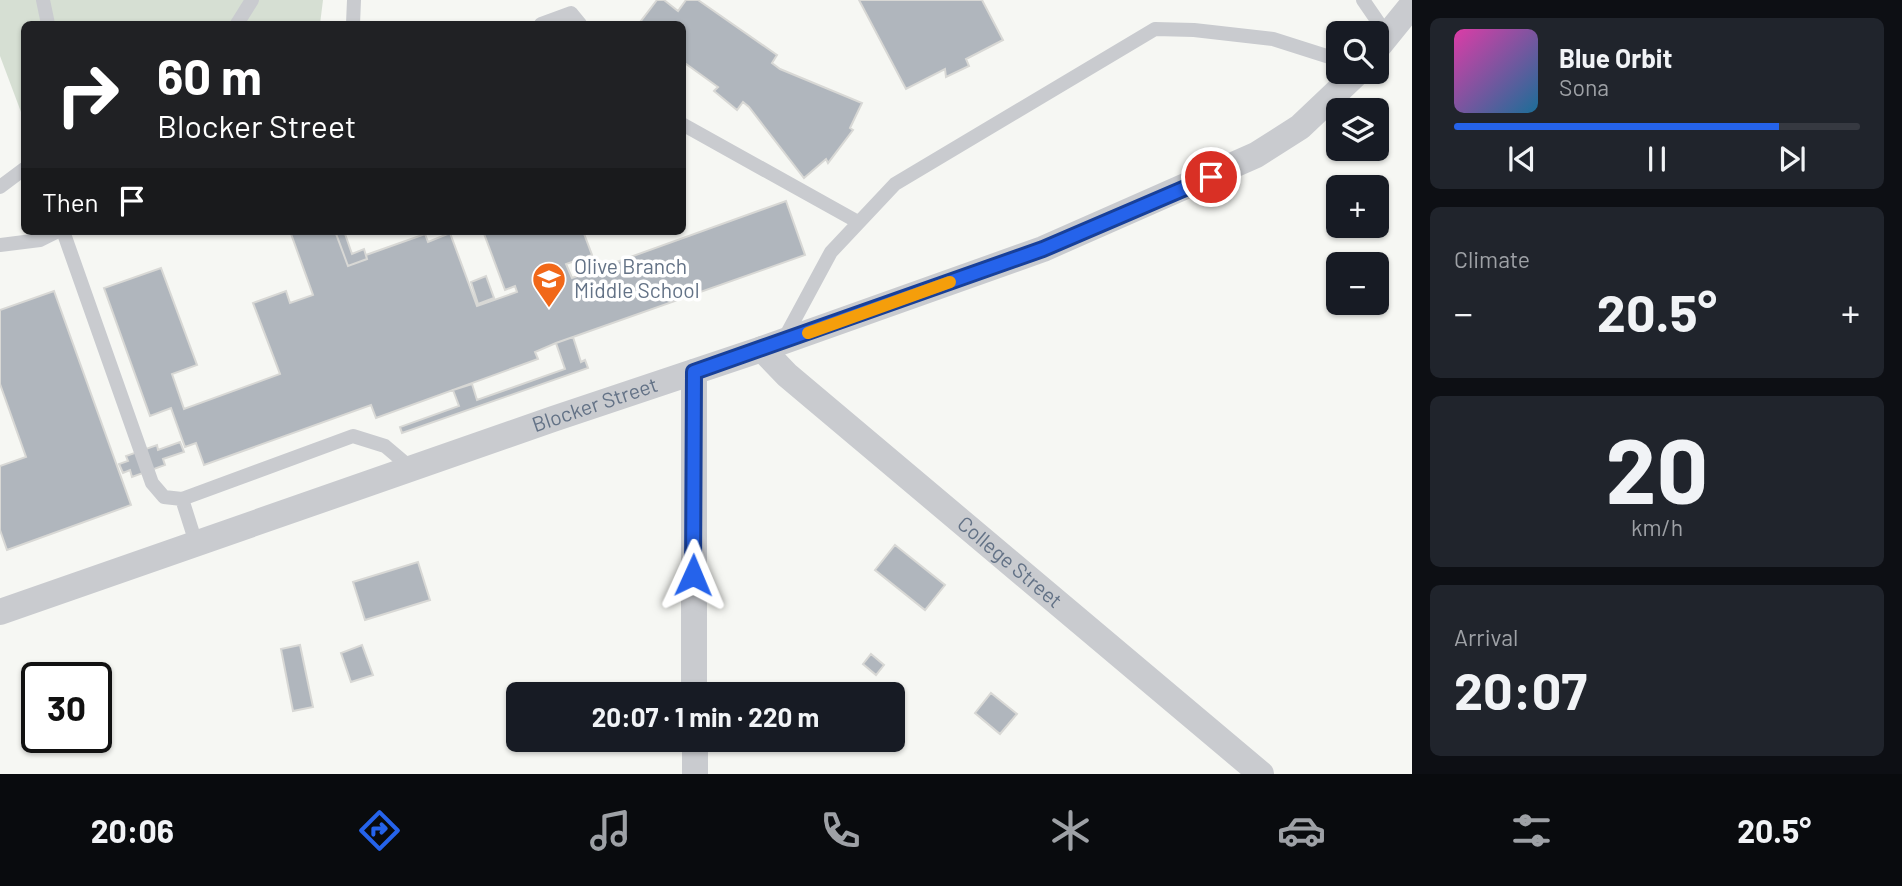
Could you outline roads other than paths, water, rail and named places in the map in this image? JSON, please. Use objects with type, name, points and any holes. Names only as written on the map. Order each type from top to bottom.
[{"type":"street","points":[[1389,33],[1412,5]]},
{"type":"street","name":"Blocker Street","points":[[0,612],[411,468],[772,346],[1043,249],[1211,177],[1300,127],[1345,84]]},
{"type":"street","name":"College Street","points":[[772,346],[787,375],[1261,774]]},
{"type":"street","points":[[694,372],[694,682]]},
{"type":"street","points":[[695,752],[695,774]]},
{"type":"lane","points":[[43,0],[47,21]]},
{"type":"lane","points":[[239,21],[252,0]]},
{"type":"lane","points":[[353,21],[354,0]]},
{"type":"lane","points":[[561,0],[576,19]]},
{"type":"lane","points":[[1363,0],[1373,21]]},
{"type":"lane","points":[[772,346],[831,251],[895,184],[1155,29],[1273,39],[1326,56]]},
{"type":"lane","points":[[686,126],[859,222]]},
{"type":"lane","points":[[0,187],[21,171]]},
{"type":"lane","points":[[0,245],[40,240],[52,235]]},
{"type":"lane","points":[[62,235],[152,483],[164,497],[182,499],[353,436],[385,446],[411,468]]},
{"type":"lane","points":[[182,499],[196,543]]},
{"type":"place","name":"Olive Branch Middle School","points":[[549,309]]}]
